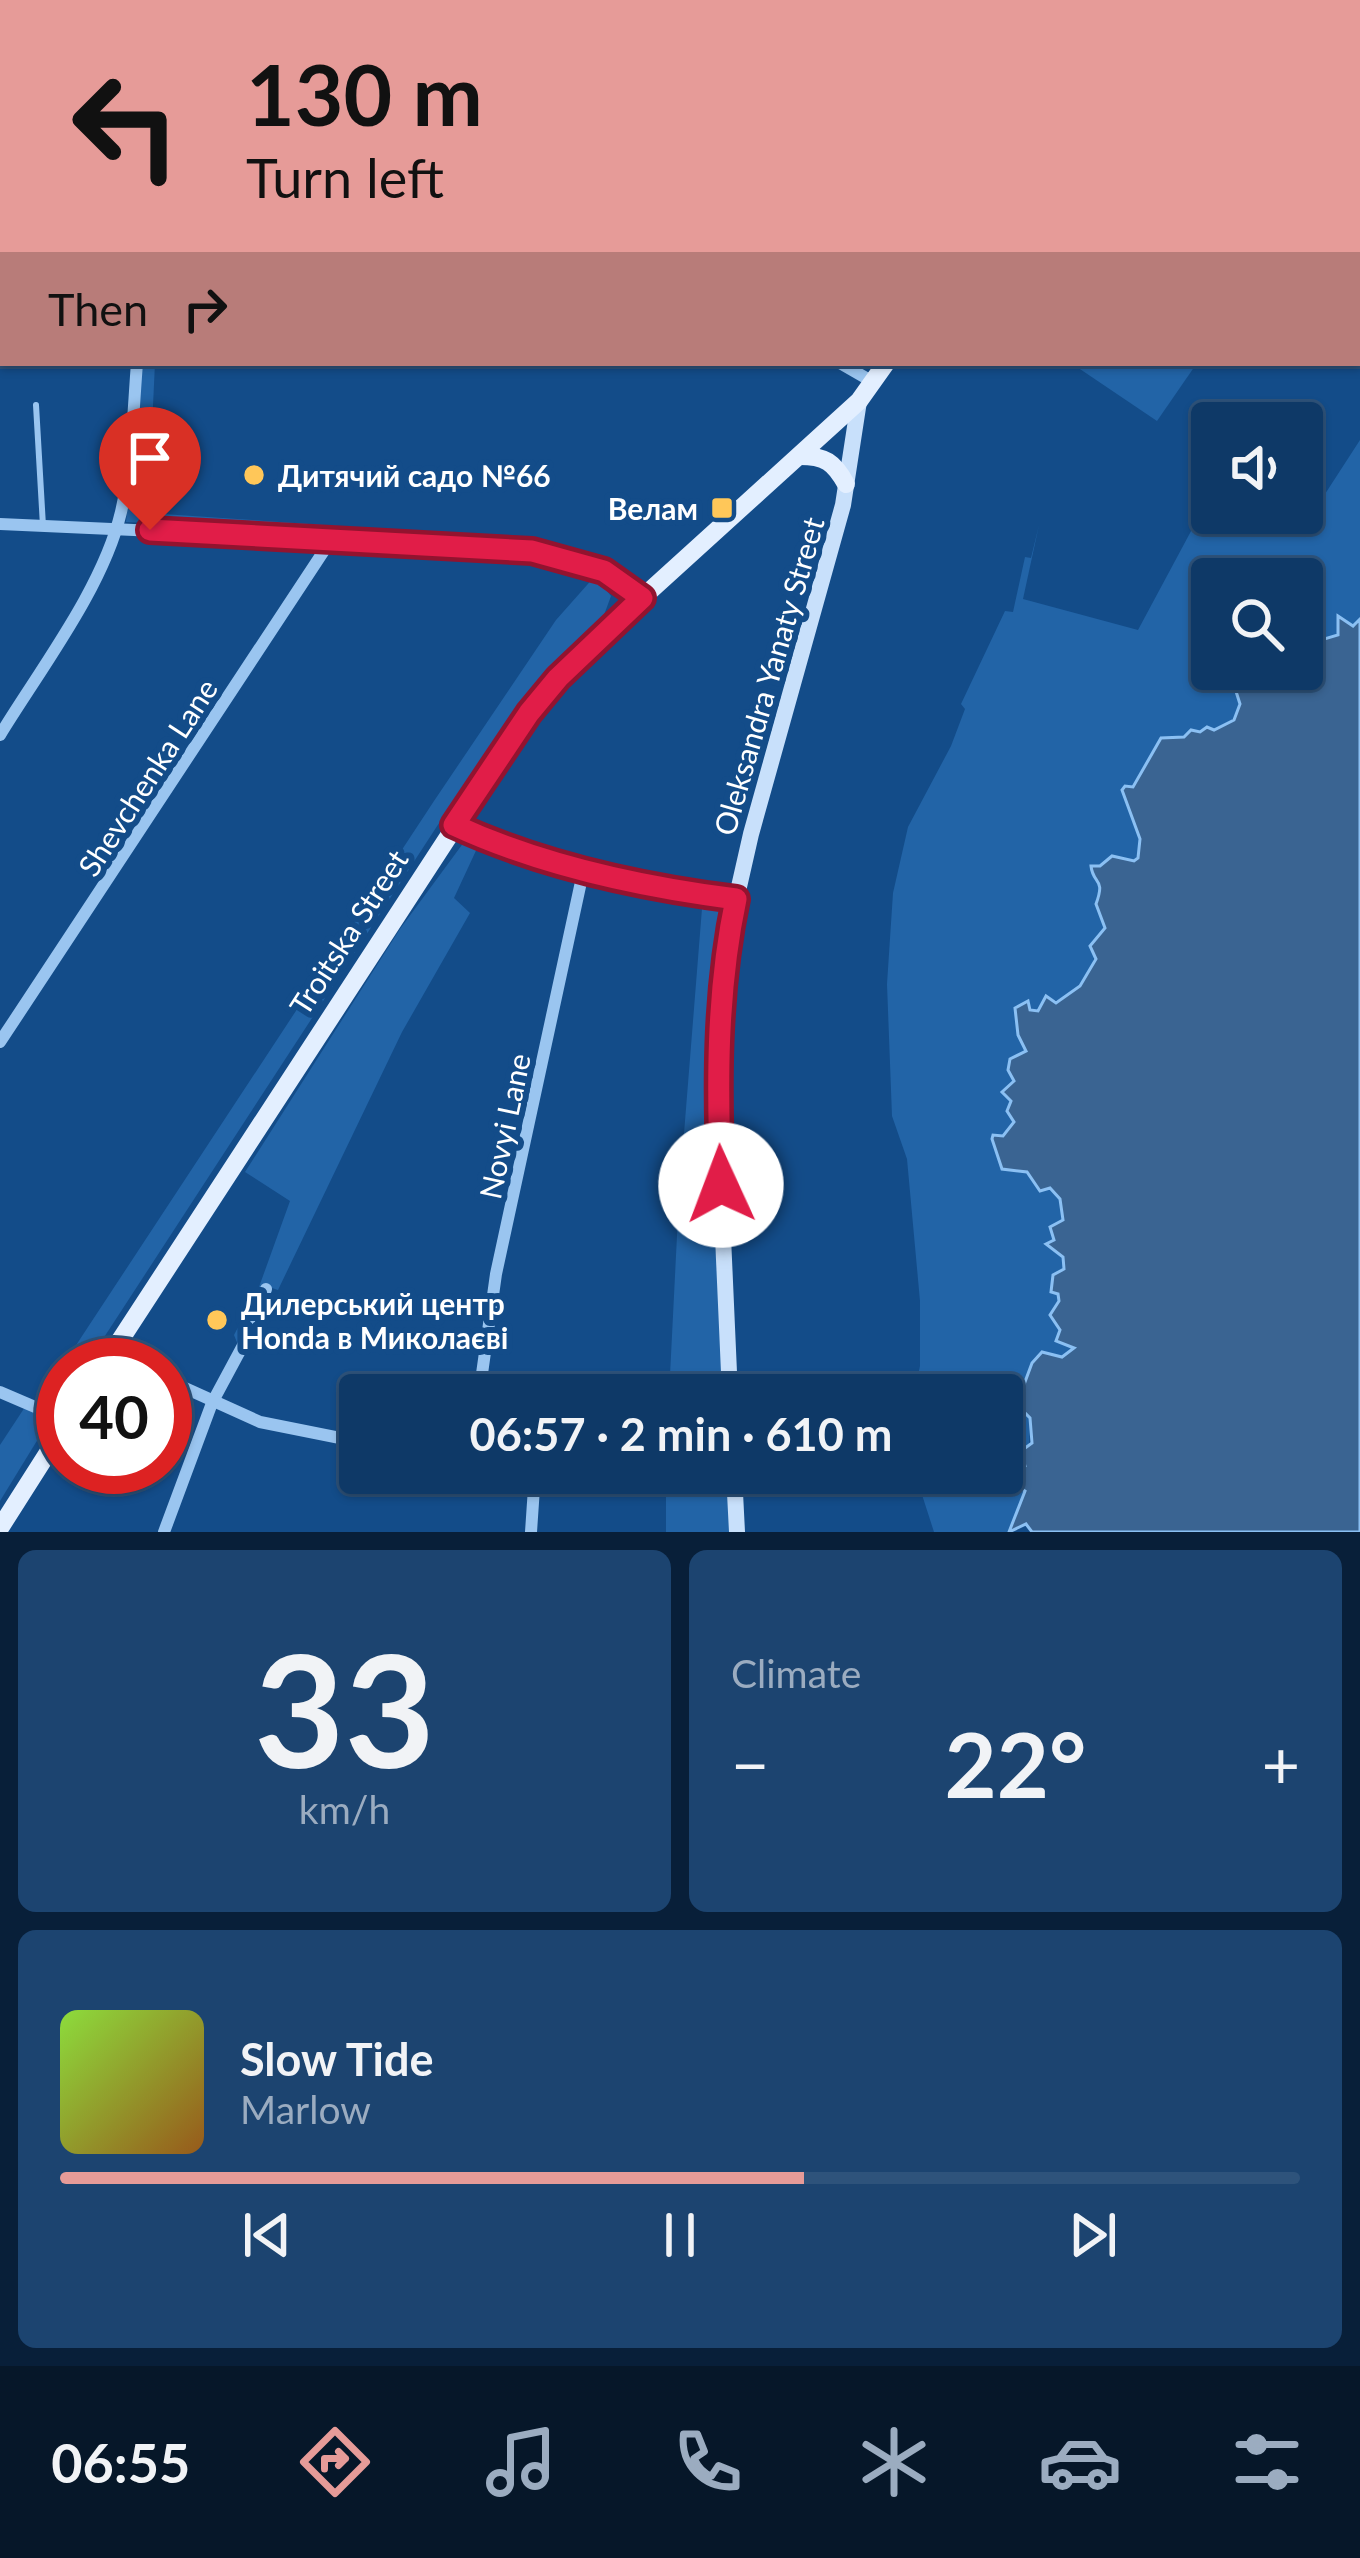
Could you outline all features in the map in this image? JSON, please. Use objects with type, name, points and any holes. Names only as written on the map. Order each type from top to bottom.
[{"type":"main road","name":"Troitska Street","points":[[122,1338],[529,713],[558,678],[642,598],[860,401],[884,366]]},
{"type":"main road","points":[[800,457],[818,456],[832,463],[845,484]]},
{"type":"main road","points":[[0,1528],[36,1471]]},
{"type":"street","points":[[0,734],[92,582],[116,529],[129,464],[137,366]]},
{"type":"street","points":[[845,366],[873,382]]},
{"type":"street","name":"Oleksandra Yanaty Street","points":[[729,1374],[717,1101],[726,944],[843,505],[860,401]]},
{"type":"street","points":[[0,524],[508,548],[556,554],[604,571],[642,598]]},
{"type":"street","name":"Shevchenka Lane","points":[[0,1042],[333,537]]},
{"type":"street","name":"Novyi Lane","points":[[481,1374],[496,1274],[584,868]]},
{"type":"street","points":[[164,1532],[212,1403],[248,1336],[266,1289]]},
{"type":"street","points":[[0,1392],[36,1407]]},
{"type":"street","points":[[192,1393],[260,1422],[339,1438]]},
{"type":"street","points":[[531,1532],[534,1494]]},
{"type":"street","points":[[735,1494],[737,1532]]},
{"type":"lane","points":[[37,405],[43,526]]},
{"type":"lane","points":[[454,825],[502,845],[584,868],[736,899]]},
{"type":"shaded area","points":[[141,366],[155,366],[148,513],[368,528],[367,533],[126,522]]},
{"type":"shaded area","points":[[1075,366],[1195,366],[1157,421]]},
{"type":"shaded area","points":[[1360,440],[1360,619],[1353,626],[1337,618],[1338,635],[1323,639],[1323,558],[1191,558],[1191,690],[1236,690],[1240,704],[1237,717],[1213,730],[1207,727],[1184,737],[1163,737],[1132,788],[1122,788],[1142,848],[1134,861],[1116,857],[1100,867],[1094,865],[1106,928],[1089,974],[1059,1001],[1045,998],[1038,1011],[1030,1006],[1015,1015],[1026,1051],[1010,1059],[1008,1070],[1014,1081],[1004,1089],[1014,1122],[1003,1136],[992,1139],[995,1151],[1027,1172],[1038,1189],[1050,1188],[1060,1199],[1063,1220],[1051,1227],[1054,1240],[1046,1244],[1064,1257],[1064,1269],[1053,1275],[1051,1291],[1059,1301],[1050,1315],[1060,1330],[1056,1339],[1074,1348],[1062,1357],[1042,1352],[1023,1388],[1023,1374],[918,1374],[920,1301],[907,1159],[892,1116],[887,984],[893,893],[908,827],[951,746],[965,709],[961,704],[1005,611],[1013,612],[1025,557],[1031,558],[1039,525],[1023,599],[1138,630],[1191,531],[1323,534],[1323,497]]},
{"type":"shaded area","points":[[595,576],[611,596],[604,615],[521,707],[443,817],[104,1338],[81,1338],[434,801],[556,620]]},
{"type":"shaded area","points":[[1338,616],[1353,626],[1360,619],[1360,1532],[1032,1532],[1026,1524],[1009,1532],[1025,1491],[1023,1450],[1032,1443],[1030,1418],[1023,1411],[1023,1387],[1042,1352],[1062,1357],[1074,1348],[1056,1341],[1060,1330],[1050,1315],[1059,1301],[1058,1294],[1051,1292],[1053,1275],[1064,1269],[1063,1257],[1046,1244],[1054,1240],[1050,1227],[1063,1220],[1060,1199],[1050,1188],[1040,1191],[1027,1172],[1002,1169],[992,1139],[1003,1136],[1014,1122],[1007,1111],[1011,1101],[1002,1092],[1014,1081],[1008,1070],[1010,1059],[1026,1051],[1018,1035],[1015,1008],[1028,1001],[1030,1010],[1038,1011],[1046,996],[1056,1003],[1080,986],[1096,959],[1090,946],[1105,928],[1096,904],[1099,885],[1091,866],[1100,866],[1112,856],[1138,858],[1140,839],[1122,790],[1133,787],[1161,738],[1184,737],[1191,730],[1200,732],[1207,727],[1214,730],[1234,720],[1240,704],[1236,690],[1323,690],[1323,639],[1338,635]]},
{"type":"shaded area","points":[[467,838],[480,842],[454,898],[470,913],[402,1032],[278,1290],[266,1286],[238,1345],[234,1335],[259,1287],[290,1201],[245,1172],[400,929]]},
{"type":"shaded area","points":[[703,896],[724,901],[726,909],[711,1091],[723,1374],[670,1374]]},
{"type":"shaded area","points":[[25,1407],[36,1410],[36,1442],[0,1501],[0,1445]]},
{"type":"shaded area","points":[[1023,1413],[1031,1418],[1023,1462]]},
{"type":"shaded area","points":[[1025,1491],[1009,1532],[934,1532],[922,1494]]},
{"type":"shaded area","points":[[666,1494],[729,1494],[731,1532],[666,1532]]},
{"type":"place","name":"Дитячий садо №66","points":[[254,475]]},
{"type":"place","name":"Велам","points":[[722,508]]},
{"type":"place","name":"Дилерський центр Honda в Миколаєві","points":[[217,1320]]},
{"type":"route","points":[[150,530],[333,537],[556,554],[604,571],[642,598],[558,678],[529,713],[454,825],[565,864],[736,899],[722,995],[717,1101],[721,1185]]}]
